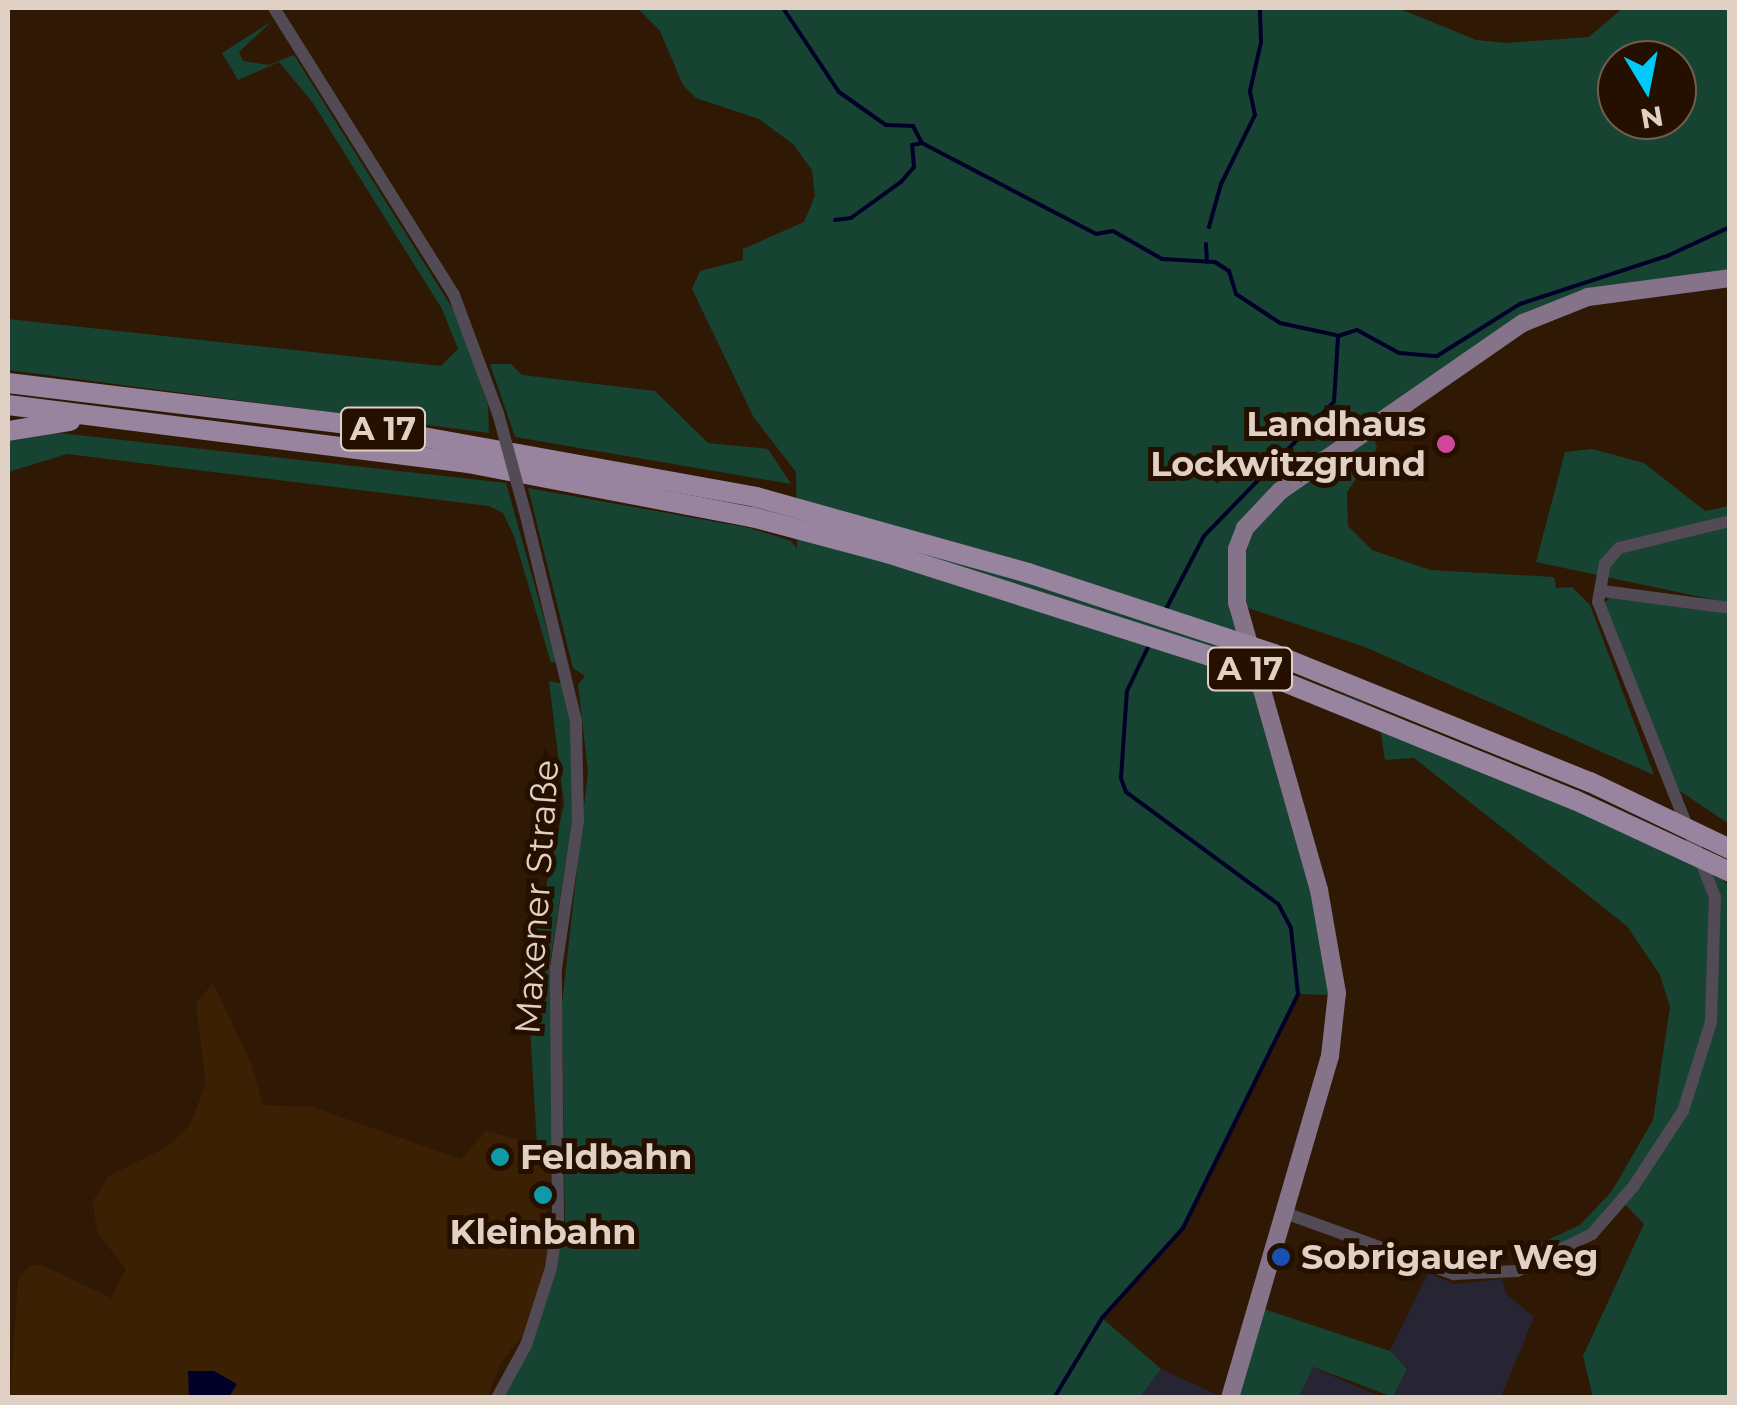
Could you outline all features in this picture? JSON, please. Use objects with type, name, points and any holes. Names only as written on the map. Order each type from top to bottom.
[{"type":"highway","name":"A 17","points":[[8,383],[362,426],[754,507],[1028,573],[1274,654],[1536,759],[1730,849]]},
{"type":"highway","name":"A 17","points":[[8,406],[468,463],[754,507],[1262,673],[1558,792],[1730,872]]},
{"type":"highway","points":[[8,431],[107,416]]},
{"type":"main road","points":[[1230,1398],[1288,1214],[1330,1056],[1336,971],[1237,603],[1236,549],[1245,528],[1280,490],[1523,323],[1588,297],[1730,278]]},
{"type":"street","name":"Maxener Straße","points":[[274,8],[454,295],[498,412],[576,721],[578,820],[556,968],[558,1219],[551,1268],[526,1345],[497,1398]]},
{"type":"street","points":[[1288,1214],[1454,1274],[1517,1271],[1592,1234],[1633,1188],[1683,1111],[1711,1022],[1715,896],[1602,622],[1603,591],[1606,564],[1618,548],[1730,521]]},
{"type":"street","points":[[1603,591],[1730,608]]},
{"type":"shaded area","points":[[213,983],[251,1063],[263,1105],[312,1107],[461,1159],[486,1131],[553,1148],[552,1201],[541,1223],[553,1228],[547,1267],[521,1337],[500,1364],[488,1397],[10,1398],[18,1280],[29,1266],[42,1265],[111,1298],[126,1269],[97,1232],[93,1201],[109,1176],[167,1147],[190,1125],[206,1084],[196,1003]]},
{"type":"shaded area","points":[[1428,1273],[1454,1284],[1502,1279],[1506,1294],[1534,1317],[1501,1397],[1393,1397],[1407,1369],[1390,1351]]},
{"type":"shaded area","points":[[1312,1367],[1381,1397],[1299,1398]]},
{"type":"shaded area","points":[[1161,1369],[1209,1391],[1221,1397],[1140,1397]]},
{"type":"green space","points":[[637,8],[1398,8],[1476,40],[1506,43],[1589,37],[1623,8],[1729,8],[1729,272],[1519,318],[1369,420],[1232,547],[1314,897],[1329,995],[1298,994],[1183,1228],[1102,1318],[1161,1369],[1140,1397],[503,1398],[565,1235],[562,1004],[588,771],[578,685],[585,676],[573,668],[528,488],[750,528],[791,541],[797,549],[796,472],[754,418],[692,289],[700,271],[743,260],[743,249],[804,222],[815,196],[812,170],[793,144],[759,119],[696,98],[683,85],[660,31]]},
{"type":"green space","points":[[272,21],[239,52],[243,61],[269,65],[294,55],[456,314],[488,405],[489,433],[8,370],[8,319],[441,366],[458,349],[442,309],[313,103],[279,62],[238,80],[222,53]]},
{"type":"green space","points":[[490,364],[511,364],[522,375],[655,391],[708,443],[768,449],[791,484],[515,437]]},
{"type":"green space","points":[[42,431],[506,483],[556,661],[551,663],[514,536],[503,513],[489,506],[67,454],[8,472],[8,436]]},
{"type":"green space","points":[[1372,431],[1377,448],[1347,492],[1348,526],[1372,550],[1430,570],[1554,577],[1556,588],[1572,587],[1590,605],[1654,775],[1365,647],[1248,608],[1242,581],[1249,535],[1283,495]]},
{"type":"green space","points":[[1592,449],[1644,463],[1705,511],[1729,506],[1729,603],[1536,562],[1565,452]]},
{"type":"green space","points":[[1612,596],[1729,614],[1729,824],[1671,785],[1603,604]]},
{"type":"green space","points":[[1263,666],[1356,699],[1570,795],[1697,857],[1721,897],[1709,866],[1729,886],[1729,1397],[1593,1397],[1583,1356],[1644,1224],[1620,1199],[1592,1229],[1516,1266],[1514,1256],[1580,1225],[1612,1191],[1653,1120],[1670,1007],[1660,975],[1627,926],[1414,758],[1385,760],[1378,714]]},
{"type":"green space","points":[[549,681],[564,684],[571,718],[573,815],[550,962],[553,1148],[537,1145],[530,1027],[533,947],[564,804]]},
{"type":"green space","points":[[1261,1308],[1390,1351],[1407,1369],[1393,1397],[1313,1367],[1299,1397],[1239,1398]]},
{"type":"water","points":[[188,1371],[214,1371],[237,1384],[229,1397],[189,1397]]},
{"type":"waterway","points":[[783,8],[839,92],[886,125],[913,126],[922,143],[1096,234],[1113,231],[1162,259],[1215,262],[1229,271],[1236,294],[1280,323],[1336,335]]},
{"type":"waterway","points":[[1209,227],[1221,184],[1255,115],[1250,91],[1261,42],[1260,8]]},
{"type":"waterway","points":[[835,220],[851,218],[901,182],[914,167],[912,145],[922,143]]},
{"type":"waterway","points":[[1166,609],[1204,536],[1334,402],[1338,336],[1357,330],[1399,353],[1437,356],[1520,304],[1667,256],[1730,227]]},
{"type":"waterway","points":[[1206,244],[1207,262]]},
{"type":"waterway","points":[[1054,1398],[1102,1318],[1183,1228],[1298,994],[1291,928],[1278,904],[1126,792],[1121,778],[1127,691],[1149,645]]},
{"type":"place","name":"Landhaus Lockwitzgrund","points":[[1446,444]]},
{"type":"place","name":"Feldbahn","points":[[500,1157]]},
{"type":"place","name":"Kleinbahn","points":[[543,1195]]},
{"type":"place","name":"Sobrigauer Weg","points":[[1281,1257]]}]
